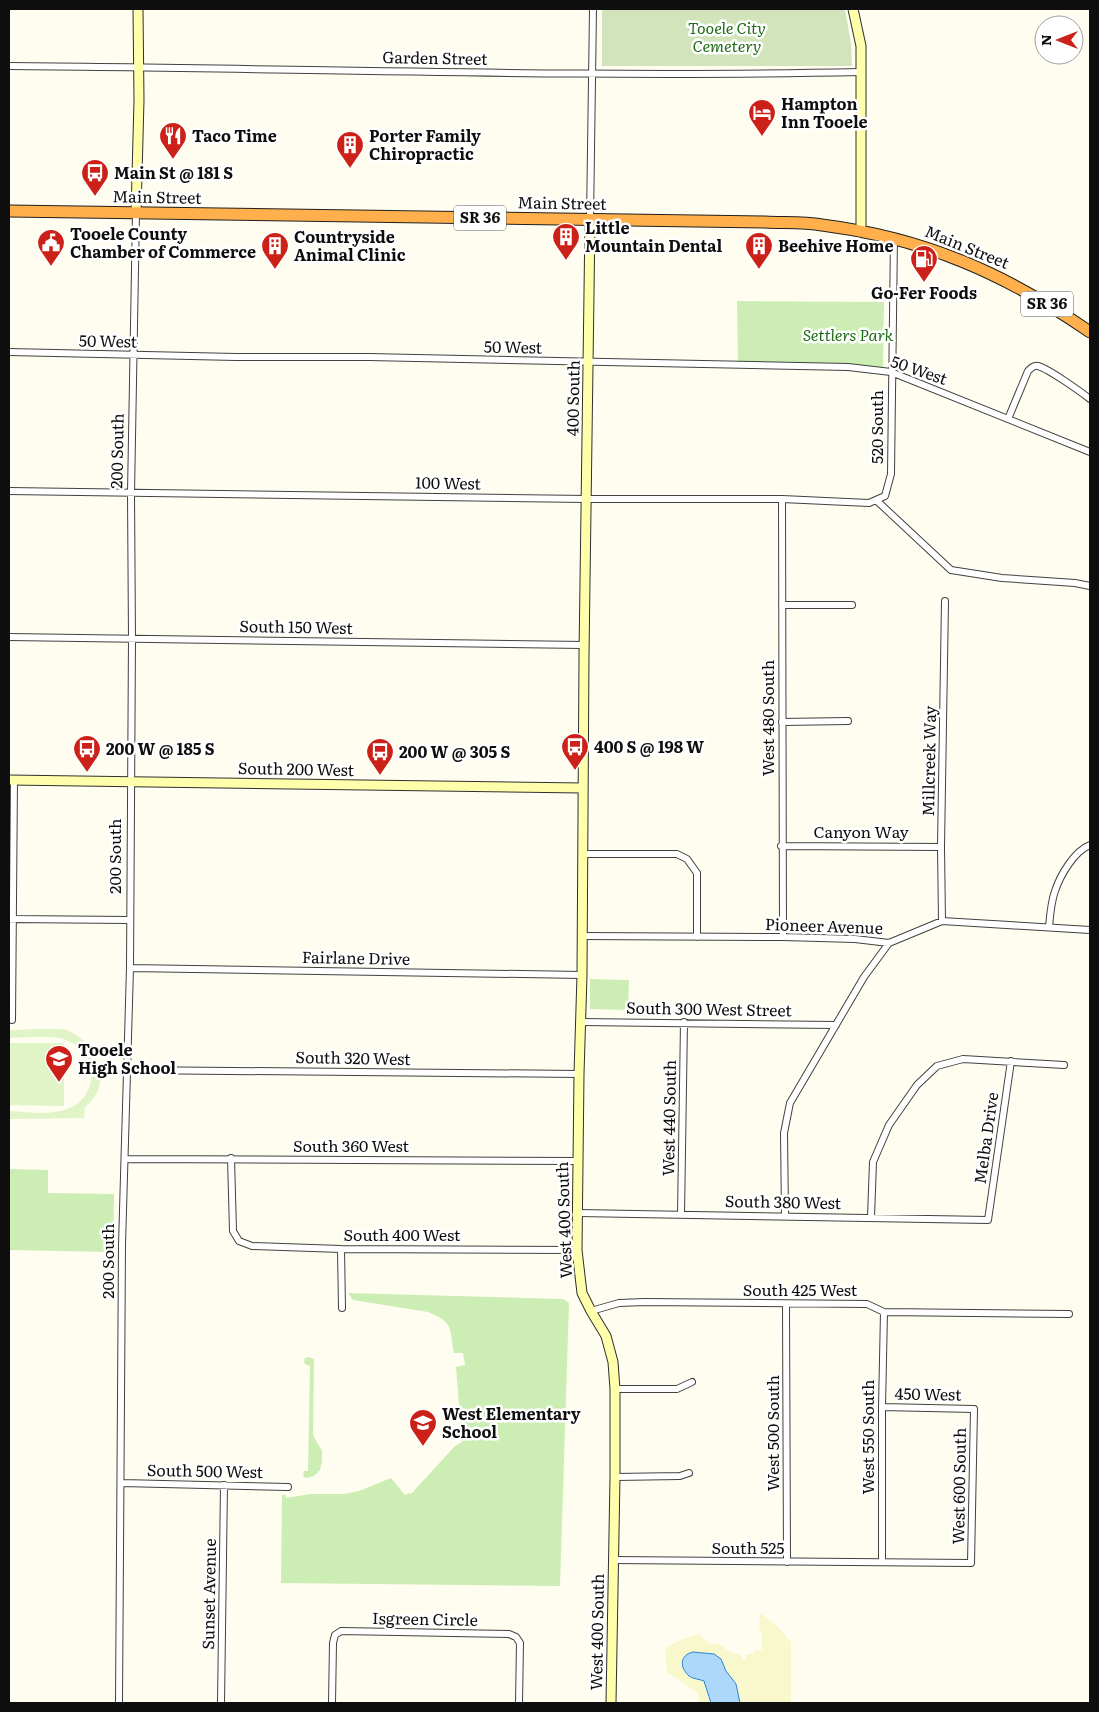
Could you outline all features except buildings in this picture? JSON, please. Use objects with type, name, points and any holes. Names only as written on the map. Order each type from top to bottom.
[{"type":"highway","name":"Main Street","points":[[9,211],[820,224],[861,230],[894,238],[958,258],[1002,278],[1068,316],[1090,332]]},
{"type":"street","name":"200 South","points":[[119,1703],[122,1483],[122,1244],[130,968],[131,494],[138,9]]},
{"type":"street","name":"400 South","points":[[583,788],[593,9]]},
{"type":"street","points":[[853,9],[861,46],[861,230]]},
{"type":"street","name":"Garden Street","points":[[9,66],[591,75],[757,75],[861,72]]},
{"type":"street","name":"520 South","points":[[885,496],[891,474],[894,238]]},
{"type":"street","name":"50 West","points":[[9,352],[848,367],[891,372],[1090,451]]},
{"type":"street","points":[[1008,419],[1028,371],[1034,366],[1040,367],[1075,387],[1090,399]]},
{"type":"street","name":"100 West","points":[[9,492],[586,499],[782,499],[869,503],[885,496]]},
{"type":"street","name":"West 480 South","points":[[782,499],[781,846],[783,937]]},
{"type":"street","points":[[876,500],[951,570],[1002,578],[1075,583],[1090,586]]},
{"type":"street","name":"Millcreek Way","points":[[942,921],[941,847],[945,601]]},
{"type":"street","points":[[782,605],[852,605]]},
{"type":"street","name":"South 150 West","points":[[9,637],[584,645]]},
{"type":"street","points":[[782,722],[848,721]]},
{"type":"street","points":[[11,780],[12,1020]]},
{"type":"street","name":"South 200 West","points":[[11,780],[583,788]]},
{"type":"street","name":"West 400 South","points":[[583,788],[577,1250],[582,1293],[606,1336],[613,1362],[615,1389],[615,1477],[611,1703]]},
{"type":"street","points":[[1049,927],[1054,892],[1067,866],[1085,847],[1090,845]]},
{"type":"street","name":"Canyon Way","points":[[781,846],[941,847]]},
{"type":"street","points":[[583,854],[677,854],[687,859],[697,873],[697,937]]},
{"type":"street","points":[[11,919],[129,920]]},
{"type":"street","name":"Pioneer Avenue","points":[[582,936],[783,937],[855,939],[889,943],[942,921],[1090,930]]},
{"type":"street","points":[[785,1216],[784,1133],[790,1102],[864,977],[889,943]]},
{"type":"street","name":"Fairlane Drive","points":[[130,968],[582,975]]},
{"type":"street","name":"South 300 West Street","points":[[581,1022],[836,1025]]},
{"type":"street","name":"West 440 South","points":[[681,1215],[684,1022]]},
{"type":"street","points":[[871,1217],[873,1162],[889,1125],[917,1084],[937,1066],[963,1059],[1064,1065]]},
{"type":"street","name":"Melba Drive","points":[[988,1220],[1011,1061]]},
{"type":"street","name":"South 320 West","points":[[127,1070],[579,1074]]},
{"type":"street","name":"South 400 West","points":[[232,1158],[233,1231],[240,1241],[252,1246],[341,1249],[577,1250]]},
{"type":"street","name":"South 360 West","points":[[125,1159],[578,1161]]},
{"type":"street","name":"South 380 West","points":[[578,1213],[988,1220]]},
{"type":"street","points":[[341,1249],[342,1308]]},
{"type":"street","name":"South 425 West","points":[[591,1311],[619,1303],[644,1302],[867,1304],[884,1312],[1069,1314]]},
{"type":"street","name":"West 500 South","points":[[786,1304],[787,1562]]},
{"type":"street","name":"West 550 South","points":[[882,1562],[884,1312]]},
{"type":"street","points":[[615,1389],[677,1389],[692,1382]]},
{"type":"street","name":"450 West","points":[[882,1407],[974,1409]]},
{"type":"street","name":"West 600 South","points":[[882,1562],[971,1563],[974,1409]]},
{"type":"street","points":[[615,1477],[680,1476],[689,1473]]},
{"type":"street","name":"South 500 West","points":[[122,1483],[288,1487]]},
{"type":"street","name":"Sunset Avenue","points":[[222,1703],[224,1485]]},
{"type":"street","name":"South 525","points":[[613,1560],[882,1562]]},
{"type":"street","name":"Isgreen Circle","points":[[332,1703],[333,1642],[335,1635],[341,1631],[509,1634],[516,1637],[520,1643],[519,1703]]},
{"type":"green space","name":"Tooele City Cemetery","points":[[602,9],[845,9],[851,44],[852,66],[602,66]]},
{"type":"green space","name":"Settlers Park","points":[[737,301],[884,302],[883,369],[738,362]]},
{"type":"green space","points":[[590,979],[629,980],[628,1010],[590,1009]]},
{"type":"green space","points":[[9,1030],[67,1030],[88,1045],[99,1063],[101,1082],[93,1099],[85,1107],[84,1118],[9,1119],[9,1111],[48,1113],[70,1108],[80,1102],[87,1093],[91,1073],[84,1053],[77,1046],[66,1040],[38,1037],[9,1038]]},
{"type":"green space","points":[[9,1043],[64,1043],[64,1106],[9,1105]]},
{"type":"green space","points":[[9,1169],[48,1170],[48,1193],[114,1194],[113,1252],[9,1250]]},
{"type":"green space","name":"West Elementary School","points":[[348,1293],[563,1299],[569,1303],[560,1586],[281,1583],[282,1495],[286,1495],[286,1498],[310,1494],[344,1494],[359,1491],[391,1478],[405,1495],[411,1494],[455,1446],[462,1442],[456,1367],[465,1365],[463,1353],[454,1353],[451,1332],[447,1323],[428,1312],[353,1300]]},
{"type":"green space","points":[[305,1358],[314,1359],[313,1435],[322,1451],[322,1462],[320,1470],[314,1476],[306,1478],[303,1476],[304,1471],[308,1471],[310,1366],[304,1362]]},
{"type":"green space","points":[[760,1613],[776,1625],[791,1642],[791,1703],[698,1703],[698,1693],[667,1672],[665,1648],[699,1634],[709,1644],[719,1644],[730,1652],[742,1656],[743,1660],[746,1659],[746,1654],[762,1650],[762,1636],[759,1626]]},
{"type":"water","points":[[693,1652],[714,1654],[721,1659],[726,1671],[736,1684],[740,1703],[711,1703],[704,1681],[691,1677],[686,1673],[682,1665],[685,1656]]},
{"type":"place","name":"Hampton Inn Tooele","points":[[762,137]]},
{"type":"place","name":"Taco Time","points":[[173,160]]},
{"type":"place","name":"Porter Family Chiropractic","points":[[350,169]]},
{"type":"place","name":"Main St @ 181 S","points":[[95,197]]},
{"type":"place","name":"Little Mountain Dental","points":[[566,261]]},
{"type":"place","name":"Tooele County Chamber of Commerce","points":[[51,267]]},
{"type":"place","name":"Countryside Animal Clinic","points":[[275,270]]},
{"type":"place","name":"Beehive Home","points":[[759,270]]},
{"type":"place","name":"Go-Fer Foods","points":[[924,283]]},
{"type":"place","name":"400 S @ 198 W","points":[[575,771]]},
{"type":"place","name":"200 W @ 185 S","points":[[87,773]]},
{"type":"place","name":"200 W @ 305 S","points":[[380,776]]},
{"type":"place","name":"Tooele High School","points":[[59,1083]]},
{"type":"place","name":"West Elementary School","points":[[423,1447]]}]
